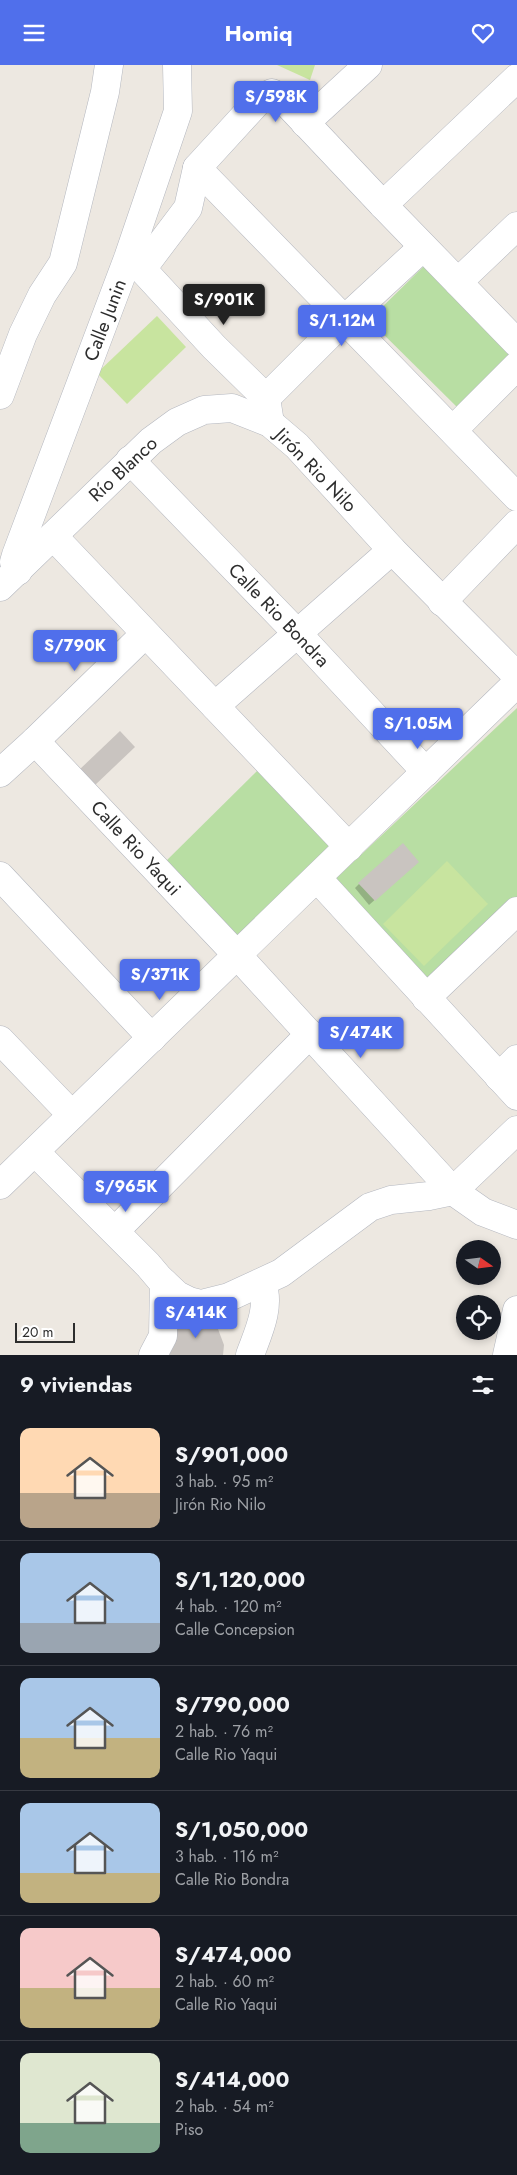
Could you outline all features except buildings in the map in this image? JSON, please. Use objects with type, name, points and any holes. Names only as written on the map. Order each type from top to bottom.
[{"type":"street","points":[[0,395],[23,334],[42,295],[63,263],[106,92],[109,65]]},
{"type":"street","name":"Calle Junin","points":[[9,579],[16,555],[135,264],[178,111],[177,65]]},
{"type":"street","points":[[305,123],[368,65]]},
{"type":"street","points":[[383,205],[517,78]]},
{"type":"street","points":[[135,264],[188,208],[197,168],[261,98],[272,93],[282,98],[517,343]]},
{"type":"street","points":[[197,168],[517,497]]},
{"type":"street","points":[[458,282],[517,226]]},
{"type":"street","points":[[268,411],[345,319],[423,247]]},
{"type":"street","name":"Jirón Rio Nilo","points":[[135,264],[214,347],[297,446],[392,550],[517,677]]},
{"type":"street","points":[[453,430],[517,366]]},
{"type":"street","name":"Río Blanco","points":[[9,579],[130,460],[151,441],[178,422],[204,410],[232,408],[268,411]]},
{"type":"street","name":"Calle Rio Bondra","points":[[130,460],[297,633],[426,772]]},
{"type":"street","points":[[442,602],[517,524]]},
{"type":"street","points":[[52,536],[349,847]]},
{"type":"street","points":[[215,706],[392,550]]},
{"type":"street","points":[[0,773],[145,634]]},
{"type":"street","points":[[0,1185],[517,683]]},
{"type":"street","name":"Calle Rio Yaqui","points":[[35,741],[238,955],[454,1191],[483,1212],[517,1225]]},
{"type":"street","points":[[0,876],[152,1038]]},
{"type":"street","points":[[317,878],[426,998],[511,1077]]},
{"type":"street","points":[[426,998],[517,911]]},
{"type":"street","points":[[115,1231],[310,1034]]},
{"type":"street","points":[[0,1040],[72,1115]]},
{"type":"street","points":[[35,1152],[177,1295],[201,1304],[217,1301],[262,1283],[306,1257],[351,1219],[370,1207],[391,1200],[454,1191],[517,1130]]},
{"type":"street","points":[[153,1355],[163,1336],[164,1283]]},
{"type":"street","points":[[250,1355],[266,1300],[262,1283]]},
{"type":"street","points":[[507,1355],[517,1310]]},
{"type":"green space","points":[[277,65],[315,65],[310,80]]},
{"type":"green space","points":[[425,265],[515,359],[462,412],[369,320]]},
{"type":"green space","points":[[157,316],[186,347],[127,404],[97,373]]},
{"type":"green space","points":[[517,708],[517,904],[430,987],[331,883]]},
{"type":"green space","points":[[262,766],[339,843],[235,939],[162,865]]},
{"type":"green space","points":[[447,861],[488,904],[424,966],[383,924]]}]
